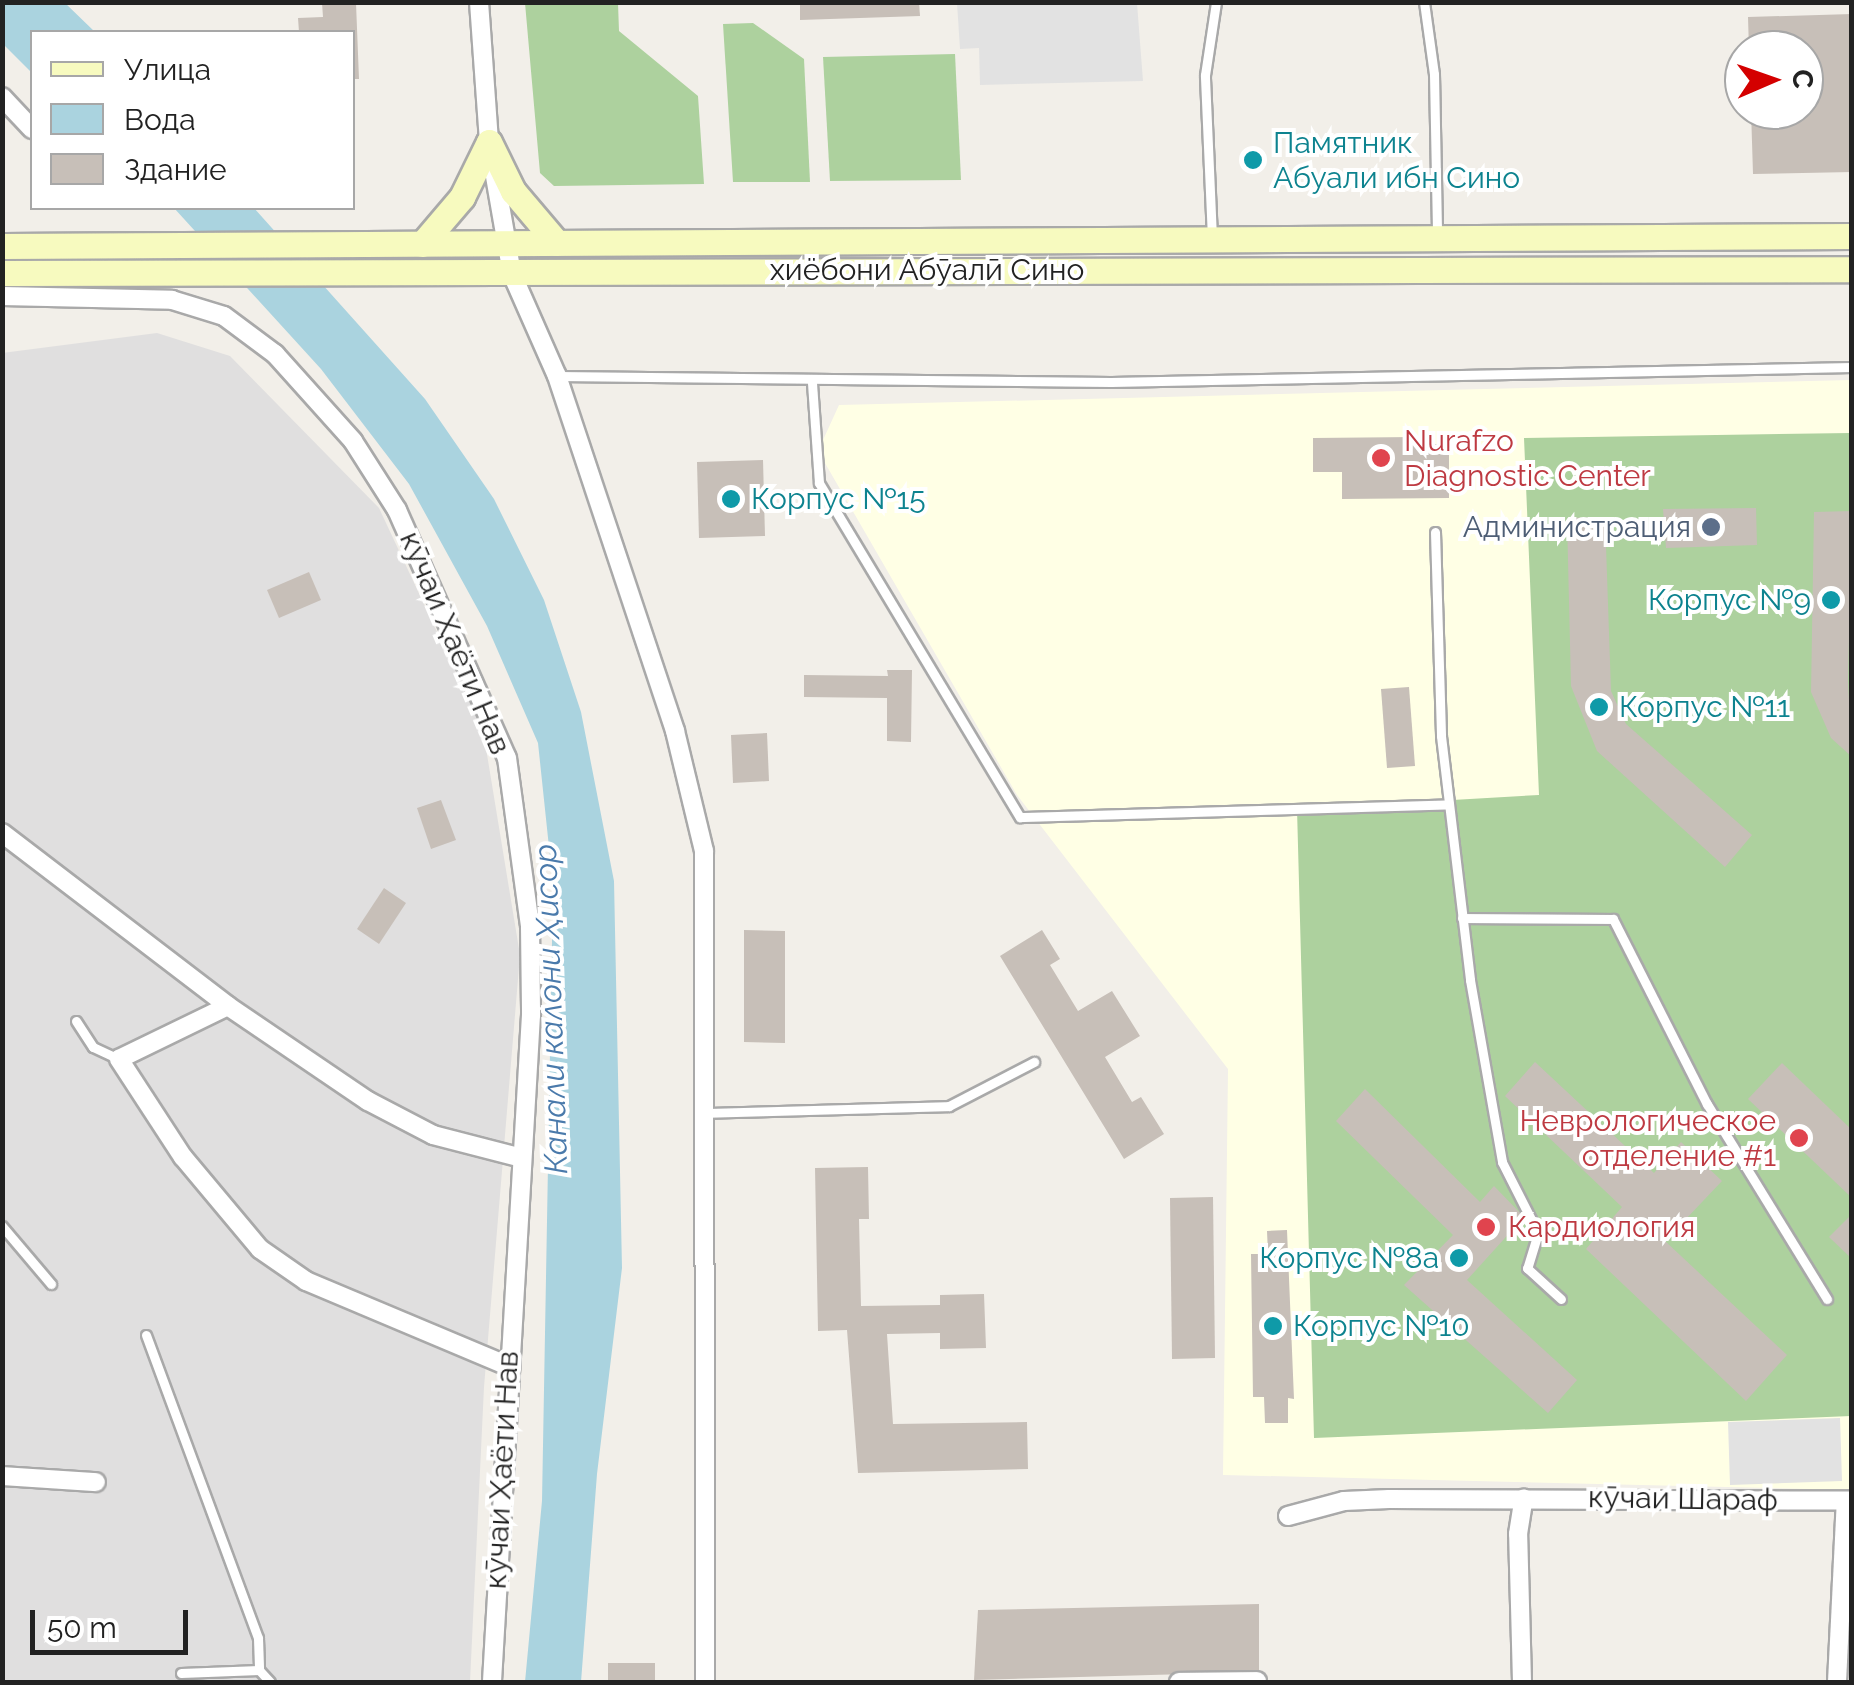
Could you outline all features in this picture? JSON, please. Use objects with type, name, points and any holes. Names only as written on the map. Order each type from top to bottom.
[{"type":"main road","points":[[489,142],[512,191],[558,243]]},
{"type":"main road","points":[[409,244],[462,197],[489,142]]},
{"type":"main road","name":"хиёбони Абӯалӣ Сино","points":[[2,246],[1852,236]]},
{"type":"main road","name":"хиёбони Абӯалӣ Сино","points":[[2,272],[1852,269]]},
{"type":"street","points":[[479,2],[489,142],[504,244],[512,274],[557,376],[675,730],[704,852],[705,1682]]},
{"type":"street","points":[[2,97],[30,127]]},
{"type":"street","name":"кӯчаи Ҳаёти Нав","points":[[2,296],[144,296],[224,316],[301,381],[383,486],[433,582],[507,758],[530,927],[522,1158],[506,1365],[492,1682]]},
{"type":"street","points":[[2,833],[228,1006],[368,1101],[433,1136],[522,1158]]},
{"type":"street","points":[[228,1006],[119,1059],[183,1157],[260,1249],[306,1281],[506,1365]]},
{"type":"street","points":[[2,1476],[96,1482]]},
{"type":"street","points":[[1522,1682],[1518,1534],[1524,1498]]},
{"type":"street","name":"кӯчаи Шараф","points":[[1288,1516],[1344,1502],[1524,1498],[1849,1501],[1847,1607],[1836,1682]]},
{"type":"street","points":[[1178,1682],[1256,1681]]},
{"type":"lane","points":[[1212,240],[1205,75],[1216,2]]},
{"type":"lane","points":[[1424,2],[1434,74],[1437,238]]},
{"type":"lane","points":[[557,376],[812,384],[1852,366]]},
{"type":"lane","points":[[812,384],[819,482],[1020,818],[1448,804]]},
{"type":"lane","points":[[1435,532],[1448,804],[1462,918],[1502,1162],[1538,1233],[1527,1268],[1561,1299]]},
{"type":"lane","points":[[1462,918],[1613,919],[1708,1104],[1827,1299]]},
{"type":"lane","points":[[76,1021],[93,1047],[119,1059]]},
{"type":"lane","points":[[704,1113],[950,1106],[1034,1062]]},
{"type":"lane","points":[[2,1226],[50,1284]]},
{"type":"lane","points":[[146,1335],[223,1558],[258,1638],[259,1670],[270,1682]]},
{"type":"lane","points":[[181,1674],[259,1670]]},
{"type":"shaded area","points":[[957,3],[1137,3],[1143,81],[980,85],[979,48],[960,49]]},
{"type":"shaded area","points":[[157,333],[230,356],[379,508],[483,730],[520,955],[484,1387],[470,1682],[3,1682],[2,353]]},
{"type":"shaded area","points":[[1851,380],[1851,1490],[1223,1475],[1228,1069],[1017,795],[818,451],[839,405]]},
{"type":"shaded area","points":[[1840,1418],[1842,1481],[1730,1485],[1728,1422]]},
{"type":"green space","points":[[525,3],[618,3],[619,31],[698,96],[704,184],[554,186],[540,173]]},
{"type":"green space","points":[[753,23],[804,59],[810,182],[733,182],[723,24]]},
{"type":"green space","points":[[955,54],[961,180],[830,181],[823,57]]},
{"type":"green space","points":[[1851,433],[1851,1416],[1314,1438],[1297,809],[1539,795],[1524,438]]},
{"type":"water","points":[[2,3],[65,3],[93,30],[30,30],[30,71],[3,44]]},
{"type":"water","name":"Канали калони Ҳисор","points":[[176,210],[256,210],[425,399],[494,499],[544,600],[581,712],[614,881],[622,1268],[597,1474],[581,1682],[525,1682],[542,1501],[553,885],[538,743],[487,626],[409,484],[321,369]]},
{"type":"building","points":[[800,2],[919,2],[920,16],[800,20]]},
{"type":"building","points":[[322,3],[356,3],[359,79],[355,79],[355,30],[299,30],[298,18],[323,17]]},
{"type":"building","points":[[1852,14],[1852,172],[1753,174],[1752,130],[1824,130],[1824,30],[1748,30],[1748,17]]},
{"type":"building","name":"Nurafzo Diagnostic Center","points":[[1415,437],[1416,444],[1449,444],[1449,498],[1342,499],[1342,472],[1313,472],[1313,438]]},
{"type":"building","name":"Корпус №15","points":[[763,460],[765,536],[699,538],[697,462]]},
{"type":"building","name":"Администрация","points":[[1756,508],[1757,545],[1666,548],[1663,509]]},
{"type":"building","name":"Корпус №9","points":[[1852,511],[1848,681],[1852,757],[1831,738],[1811,692],[1814,512]]},
{"type":"building","name":"Корпус №11","points":[[1605,517],[1611,691],[1626,724],[1752,835],[1725,867],[1597,751],[1571,686],[1567,518]]},
{"type":"building","points":[[309,572],[321,600],[279,618],[267,590]]},
{"type":"building","points":[[887,670],[912,670],[911,742],[887,741],[887,698],[804,697],[804,675],[888,676]]},
{"type":"building","points":[[1409,687],[1415,766],[1387,768],[1381,689]]},
{"type":"building","points":[[767,733],[769,781],[733,783],[731,735]]},
{"type":"building","points":[[441,800],[456,840],[431,849],[417,808]]},
{"type":"building","points":[[384,888],[406,903],[379,944],[357,929]]},
{"type":"building","points":[[744,930],[785,931],[785,1043],[744,1042]]},
{"type":"building","points":[[1042,930],[1060,959],[1050,965],[1078,1011],[1112,991],[1140,1036],[1105,1057],[1132,1102],[1141,1097],[1164,1134],[1124,1159],[1000,956]]},
{"type":"building","points":[[1535,1062],[1654,1173],[1681,1142],[1722,1181],[1665,1241],[1787,1355],[1746,1401],[1586,1249],[1622,1207],[1505,1096]]},
{"type":"building","points":[[1782,1063],[1852,1130],[1852,1198],[1748,1099]]},
{"type":"building","name":"Корпус №8а","points":[[1365,1089],[1480,1202],[1494,1186],[1524,1217],[1467,1280],[1577,1380],[1548,1413],[1404,1285],[1453,1235],[1336,1121]]},
{"type":"building","points":[[868,1167],[869,1219],[859,1219],[861,1306],[940,1305],[940,1295],[984,1294],[986,1348],[940,1349],[940,1333],[887,1334],[893,1424],[1027,1422],[1028,1469],[858,1473],[847,1330],[818,1331],[815,1168]]},
{"type":"building","points":[[1213,1197],[1215,1358],[1172,1359],[1170,1198]]},
{"type":"building","points":[[1852,1214],[1852,1259],[1829,1237]]},
{"type":"building","name":"Корпус №10","points":[[1287,1230],[1294,1399],[1288,1398],[1288,1423],[1265,1423],[1264,1397],[1253,1397],[1251,1254],[1268,1254],[1267,1231]]},
{"type":"building","points":[[1259,1604],[1259,1672],[974,1680],[978,1610]]},
{"type":"building","points":[[608,1663],[655,1663],[655,1682],[608,1682]]},
{"type":"place","name":"Памятник Абуали ибн Сино","points":[[1253,160]]},
{"type":"place","name":"Nurafzo Diagnostic Center","points":[[1381,458]]},
{"type":"place","name":"Корпус №15","points":[[731,499]]},
{"type":"place","name":"Администрация","points":[[1711,527]]},
{"type":"place","name":"Корпус №9","points":[[1831,600]]},
{"type":"place","name":"Корпус №11","points":[[1599,707]]},
{"type":"place","name":"Неврологическое отделение #1","points":[[1799,1138]]},
{"type":"place","name":"Кардиология","points":[[1486,1227]]},
{"type":"place","name":"Корпус №8а","points":[[1459,1258]]},
{"type":"place","name":"Корпус №10","points":[[1273,1326]]}]
